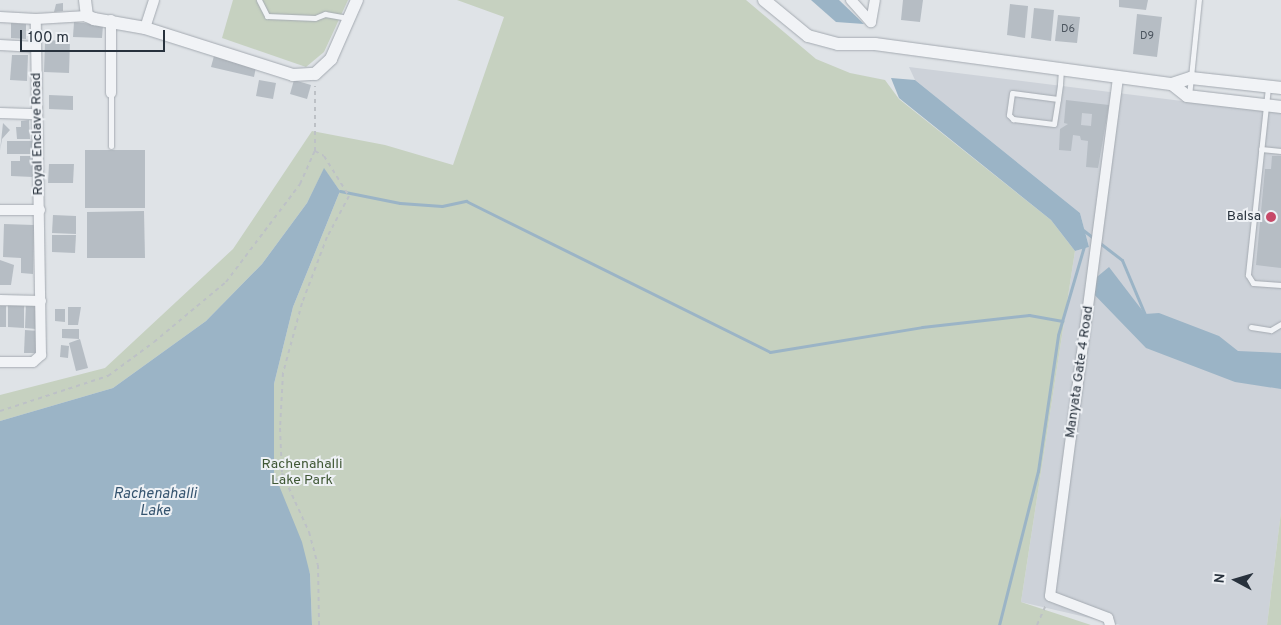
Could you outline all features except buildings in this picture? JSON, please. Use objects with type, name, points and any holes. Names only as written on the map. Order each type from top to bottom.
[{"type":"street","points":[[85,0],[87,16]]},
{"type":"street","points":[[145,28],[154,0]]},
{"type":"street","points":[[0,16],[36,19],[87,16],[111,20],[145,28],[293,75],[315,74],[331,59],[357,0]]},
{"type":"street","points":[[764,0],[808,36],[838,44],[861,44],[1172,84],[1191,78],[1275,87]]},
{"type":"street","points":[[851,0],[872,22],[875,0]]},
{"type":"street","name":"Royal Enclave Road","points":[[0,362],[39,360],[41,301],[36,19]]},
{"type":"street","points":[[111,20],[111,93]]},
{"type":"street","points":[[0,45],[36,47]]},
{"type":"street","name":"Manyata Gate 4 Road","points":[[1050,596],[1118,78]]},
{"type":"street","points":[[1172,84],[1189,96],[1281,107]]},
{"type":"street","points":[[0,113],[37,114]]},
{"type":"street","points":[[0,210],[40,210]]},
{"type":"street","points":[[0,300],[41,301]]},
{"type":"street","points":[[1050,596],[1108,618],[1110,625]]},
{"type":"lane","points":[[259,0],[267,16],[314,18],[326,14],[349,18]]},
{"type":"lane","points":[[1189,96],[1199,0]]},
{"type":"lane","points":[[1058,99],[1012,93],[1009,115],[1013,119],[1054,124],[1058,99],[1061,70]]},
{"type":"lane","points":[[1275,87],[1266,106],[1248,275],[1253,283],[1281,285]]},
{"type":"lane","points":[[111,93],[111,146]]},
{"type":"lane","points":[[1261,149],[1281,150]]},
{"type":"lane","points":[[1251,327],[1271,330],[1281,324]]},
{"type":"path","points":[[0,411],[108,376],[188,316],[226,282],[275,220],[300,184],[315,151],[315,74]]},
{"type":"path","points":[[315,151],[324,156],[349,196],[327,237],[302,303],[283,373],[280,428],[282,474],[309,532],[318,565],[318,625]]},
{"type":"path","points":[[1038,625],[1050,596]]},
{"type":"shaded area","points":[[909,67],[1246,109],[1281,105],[1281,512],[1267,625],[1120,625],[1021,602],[1075,251],[1089,247],[1080,213],[915,80]]},
{"type":"green space","points":[[233,0],[348,0],[324,52],[306,67],[222,38]]},
{"type":"green space","name":"Rachenahalli Lake Park","points":[[457,0],[746,0],[816,59],[850,73],[885,80],[899,99],[1051,220],[1075,251],[1021,602],[1091,625],[312,625],[310,574],[274,473],[274,384],[293,307],[340,191],[324,169],[307,203],[262,264],[206,321],[113,388],[0,421],[0,395],[105,368],[233,249],[312,131],[385,145],[453,165],[504,17]]},
{"type":"green space","points":[[1281,512],[1281,625],[1267,625]]},
{"type":"water","points":[[811,0],[839,0],[864,24],[836,22]]},
{"type":"water","points":[[891,78],[915,80],[1080,213],[1089,247],[1075,251],[1051,220],[899,98]]},
{"type":"water","name":"Rachenahalli Lake","points":[[324,168],[340,191],[293,307],[274,384],[274,473],[302,542],[310,574],[312,625],[0,625],[0,421],[113,388],[206,321],[262,264],[307,203]]},
{"type":"water","points":[[1109,267],[1145,314],[1159,313],[1219,336],[1238,351],[1281,353],[1281,389],[1235,382],[1146,348],[1086,286]]},
{"type":"waterway","points":[[340,191],[400,203],[442,206],[466,201],[770,352],[922,327],[1029,315],[1062,321]]},
{"type":"waterway","points":[[1083,230],[1122,260],[1146,317]]},
{"type":"waterway","points":[[999,625],[1038,471],[1058,335],[1084,246]]},
{"type":"place","name":"Balsa","points":[[1271,217]]}]
